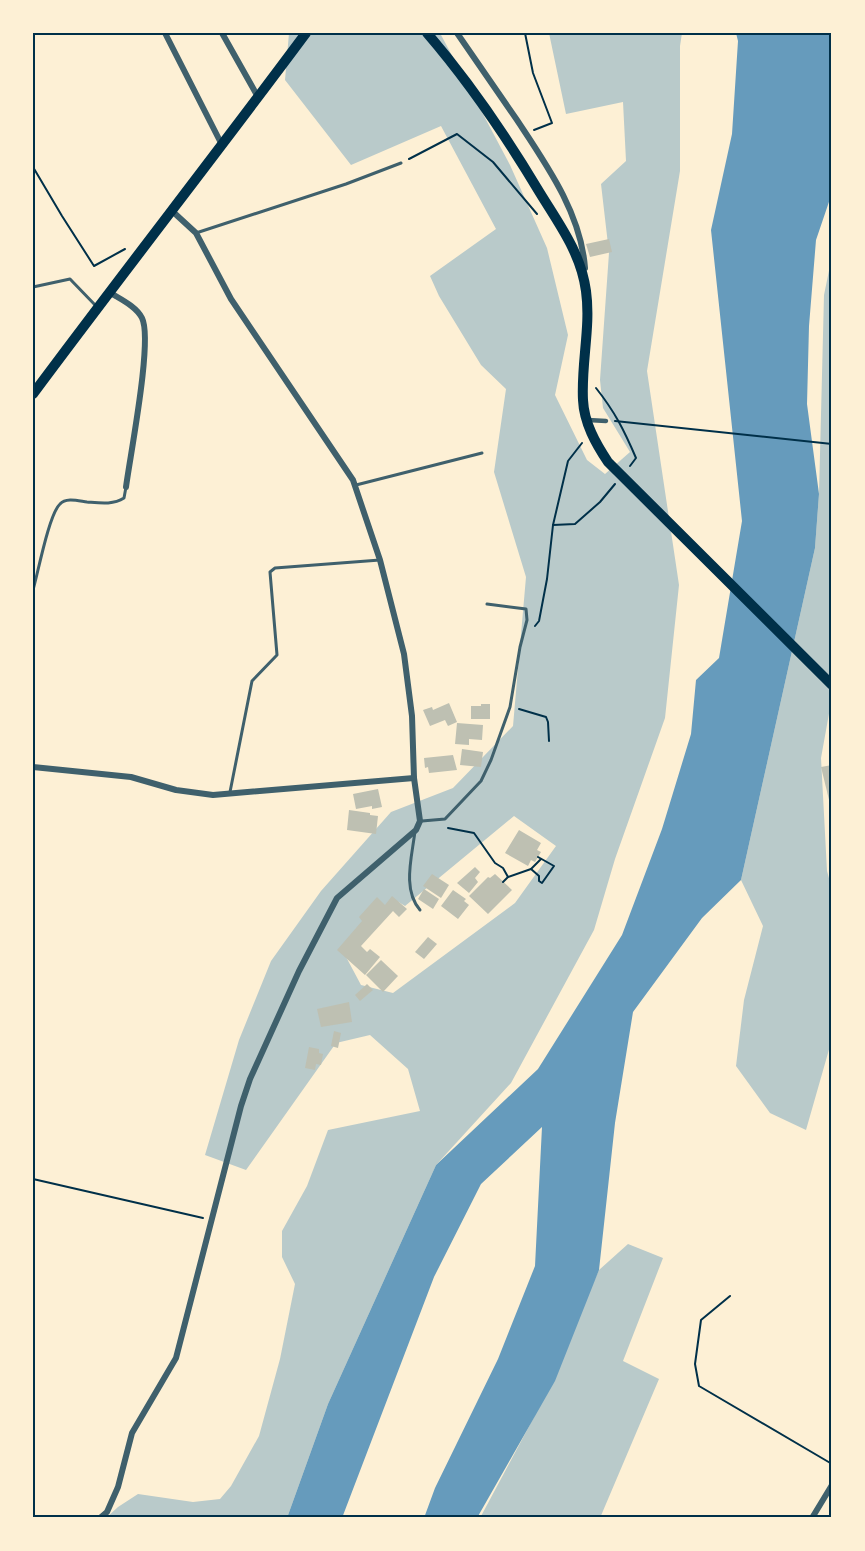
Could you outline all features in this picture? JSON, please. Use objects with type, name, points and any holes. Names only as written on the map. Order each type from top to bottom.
[{"type":"highway","points":[[33,394],[171,209],[223,146],[306,33]]},
{"type":"highway","points":[[427,33],[456,66],[502,129],[571,242],[586,290],[588,324],[582,402],[586,420],[597,445],[608,462],[832,685]]},
{"type":"street","points":[[165,33],[223,146]]},
{"type":"street","points":[[222,33],[258,97]]},
{"type":"street","points":[[457,33],[555,178],[584,253],[586,290]]},
{"type":"street","points":[[100,1518],[107,1512],[118,1487],[132,1433],[176,1358],[250,1079],[299,971],[337,898],[416,830],[420,821],[414,778],[412,716],[404,654],[380,560],[354,485],[338,456],[231,299],[196,233],[171,209]]},
{"type":"street","points":[[109,292],[136,310],[142,319],[146,337],[126,487]]},
{"type":"street","points":[[586,420],[606,420]]},
{"type":"street","points":[[33,767],[131,777],[176,790],[213,795],[414,778]]},
{"type":"street","points":[[812,1518],[832,1485]]},
{"type":"lane","points":[[196,233],[346,184],[401,163]]},
{"type":"lane","points":[[33,286],[70,279],[98,307]]},
{"type":"lane","points":[[354,485],[482,453]]},
{"type":"lane","points":[[33,590],[54,514],[60,503],[67,500],[107,503],[119,501],[124,498],[126,487]]},
{"type":"lane","points":[[230,794],[252,681],[277,655],[270,572],[275,567],[380,560]]},
{"type":"lane","points":[[420,821],[445,819],[481,781],[510,707],[527,620],[526,609],[487,604]]},
{"type":"lane","points":[[416,830],[409,882],[412,900],[420,909]]},
{"type":"path","points":[[525,33],[533,73],[552,123],[526,133]]},
{"type":"path","points":[[401,163],[458,134],[493,162],[542,220]]},
{"type":"path","points":[[33,167],[94,266],[126,249],[140,250]]},
{"type":"path","points":[[584,373],[614,411]]},
{"type":"path","points":[[606,420],[832,444]]},
{"type":"path","points":[[533,630],[539,621],[554,525],[568,461],[591,431]]},
{"type":"path","points":[[510,707],[546,717],[549,741]]},
{"type":"path","points":[[443,827],[474,833],[495,863],[504,868],[508,877]]},
{"type":"path","points":[[503,882],[508,877],[531,869],[540,858],[554,866],[542,883],[539,881],[539,876],[531,869]]},
{"type":"path","points":[[33,1179],[211,1220]]},
{"type":"path","points":[[730,1296],[701,1320],[695,1364],[699,1386],[832,1464]]},
{"type":"shaded area","points":[[289,33],[440,33],[510,165],[547,248],[568,335],[555,395],[587,460],[605,474],[630,452],[603,408],[600,380],[609,253],[601,184],[626,161],[623,102],[566,114],[549,33],[682,33],[680,46],[680,171],[647,371],[679,585],[665,718],[615,859],[594,930],[511,1083],[436,1165],[328,1404],[287,1518],[106,1518],[138,1494],[193,1502],[220,1499],[231,1486],[259,1436],[280,1359],[295,1284],[282,1257],[282,1231],[307,1186],[328,1130],[420,1111],[408,1069],[370,1035],[336,1043],[246,1170],[205,1155],[239,1040],[271,961],[321,891],[391,812],[453,788],[513,726],[526,577],[494,472],[506,389],[481,365],[439,296],[430,276],[496,229],[441,126],[351,165],[285,80]],"holes":[[[514,816],[556,846],[515,903],[393,993],[361,985],[345,955],[392,898],[405,906]]]},
{"type":"shaded area","points":[[832,256],[832,697],[821,758],[827,871],[832,889],[832,1039],[806,1130],[770,1113],[736,1066],[744,1000],[763,926],[741,880],[815,548],[819,494],[824,295]]},
{"type":"shaded area","points":[[628,1244],[663,1258],[623,1361],[659,1379],[600,1518],[480,1518],[533,1419],[599,1270]]},
{"type":"water","points":[[736,33],[832,33],[832,193],[816,240],[809,326],[807,404],[819,494],[815,548],[741,880],[702,918],[633,1012],[615,1123],[599,1270],[555,1381],[477,1518],[424,1518],[435,1488],[498,1359],[535,1266],[542,1127],[481,1184],[434,1277],[342,1518],[287,1518],[328,1404],[436,1165],[538,1069],[622,935],[662,829],[691,734],[696,680],[719,658],[742,521],[711,230],[732,134],[738,41]]},
{"type":"building","points":[[609,239],[612,252],[590,257],[586,244]]},
{"type":"building","points":[[449,703],[457,722],[448,726],[445,720],[430,726],[423,710],[432,707],[433,710]]},
{"type":"building","points":[[481,704],[490,704],[490,719],[471,719],[471,706],[481,706]]},
{"type":"building","points":[[457,723],[483,725],[482,740],[469,739],[469,745],[455,744]]},
{"type":"building","points":[[462,749],[483,752],[481,767],[460,765]]},
{"type":"building","points":[[453,755],[457,770],[429,773],[428,767],[425,768],[424,758]]},
{"type":"building","points":[[832,765],[832,808],[831,808],[821,767]]},
{"type":"building","points":[[378,789],[382,807],[356,809],[353,794]]},
{"type":"building","points":[[349,810],[378,816],[376,834],[347,830]]},
{"type":"building","points":[[519,830],[541,843],[537,850],[541,852],[535,862],[531,860],[528,866],[505,853]]},
{"type":"building","points":[[475,867],[480,872],[475,878],[478,882],[469,893],[457,883]]},
{"type":"building","points":[[432,874],[449,885],[441,898],[423,886]]},
{"type":"building","points":[[495,874],[512,890],[488,914],[469,896],[488,877]]},
{"type":"building","points":[[424,889],[439,899],[433,909],[418,899]]},
{"type":"building","points":[[453,890],[466,899],[464,901],[469,905],[458,919],[441,906]]},
{"type":"building","points":[[392,896],[407,909],[399,917],[393,911],[361,946],[367,952],[370,949],[380,957],[365,975],[337,950],[362,921],[359,917],[377,897],[385,905]]},
{"type":"building","points":[[428,937],[437,944],[424,959],[415,952]]},
{"type":"building","points":[[381,960],[398,976],[383,992],[366,975]]},
{"type":"building","points":[[367,984],[373,990],[360,1001],[355,995]]},
{"type":"building","points":[[349,1002],[352,1022],[321,1027],[317,1009]]},
{"type":"building","points":[[334,1031],[341,1033],[338,1048],[331,1046]]},
{"type":"building","points":[[309,1047],[319,1049],[319,1053],[323,1054],[321,1065],[316,1064],[315,1070],[305,1068]]}]
